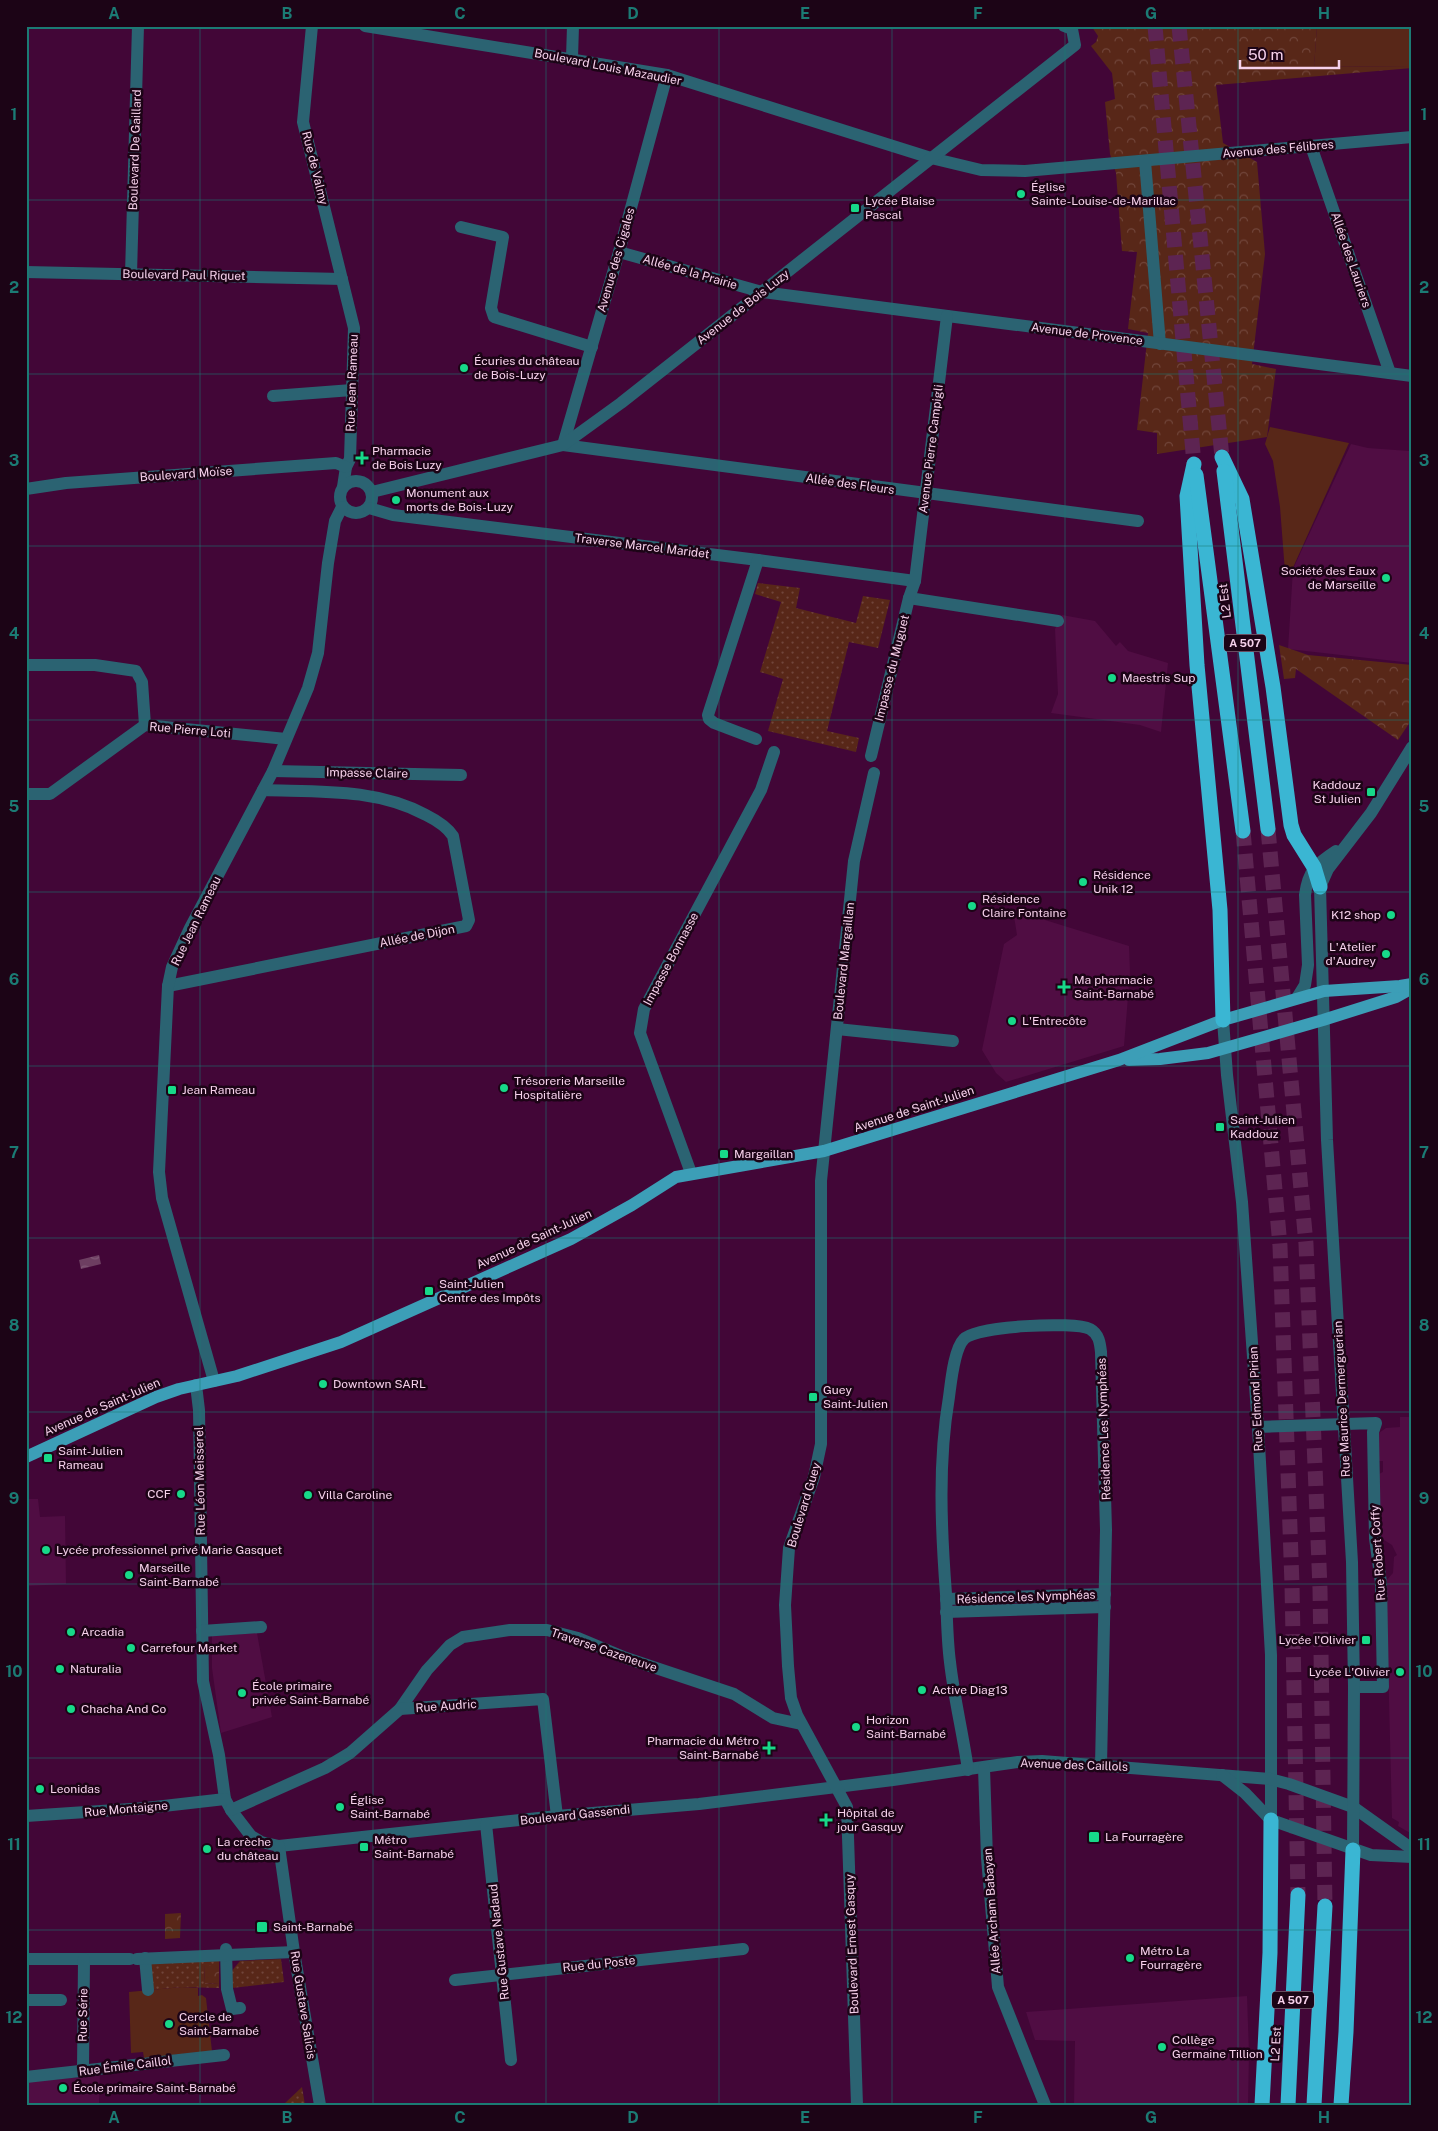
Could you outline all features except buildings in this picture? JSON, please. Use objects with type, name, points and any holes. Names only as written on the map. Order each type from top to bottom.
[{"type":"highway","name":"L2 Est","points":[[1268,829],[1222,458],[1242,499],[1273,687],[1290,825],[1314,868]]},
{"type":"highway","name":"L2 Est","points":[[1223,1020],[1220,910],[1198,665],[1187,496],[1194,464],[1243,831]]},
{"type":"highway","points":[[1314,868],[1320,887]]},
{"type":"highway","points":[[1262,2105],[1270,1953],[1271,1820]]},
{"type":"highway","points":[[1341,2105],[1353,1850]]},
{"type":"highway","name":"L2 Est","points":[[1288,2105],[1298,1895]]},
{"type":"highway","name":"A 507","points":[[1314,2105],[1325,1906]]},
{"type":"main road","name":"Avenue de Saint-Julien","points":[[26,1457],[156,1397],[196,1385],[237,1376],[341,1342],[572,1239],[624,1210],[676,1177],[824,1152],[1119,1060],[1223,1020],[1324,990],[1412,984]]},
{"type":"main road","name":"Avenue de Saint-Julien","points":[[1119,1060],[1160,1059],[1208,1053],[1324,1020],[1396,997],[1412,988]]},
{"type":"street","name":"Boulevard De Gaillard","points":[[131,274],[138,26]]},
{"type":"street","name":"Rue de Valmy","points":[[312,26],[303,122],[342,279]]},
{"type":"street","name":"Boulevard Louis Mazaudier","points":[[365,26],[572,58],[667,75],[931,158]]},
{"type":"street","points":[[572,58],[573,26]]},
{"type":"street","name":"Avenue de Bois Luzy","points":[[372,492],[563,445],[621,403],[1075,45],[1072,29],[1064,26]]},
{"type":"street","name":"Avenue des Cigales","points":[[563,445],[586,345],[619,252],[667,75]]},
{"type":"street","name":"Avenue des Félibres","points":[[931,158],[981,170],[1025,171],[1412,137]]},
{"type":"street","name":"Allée des Lauriers","points":[[1311,146],[1390,373]]},
{"type":"street","points":[[1145,161],[1160,344]]},
{"type":"street","points":[[461,227],[503,237],[491,308],[494,316],[586,345]]},
{"type":"street","name":"Allée de la Prairie","points":[[619,252],[762,292]]},
{"type":"street","name":"Boulevard Paul Riquet","points":[[26,272],[342,279]]},
{"type":"street","name":"Rue Jean Rameau","points":[[342,279],[354,328],[350,458],[346,467],[343,487]]},
{"type":"street","name":"Avenue de Provence","points":[[762,292],[1412,376]]},
{"type":"street","name":"Avenue Pierre Campigli","points":[[916,581],[924,494],[948,316]]},
{"type":"street","points":[[273,396],[352,390]]},
{"type":"street","name":"Allée des Fleurs","points":[[563,445],[1138,521]]},
{"type":"street","name":"Boulevard Moïse","points":[[26,489],[66,483],[336,463],[346,467]]},
{"type":"street","points":[[359,481],[367,485],[372,492],[373,498],[369,508],[363,513],[355,514],[348,512],[342,507],[340,500],[343,487],[350,482],[359,481]]},
{"type":"street","name":"Rue Jean Rameau","points":[[214,1381],[162,1198],[159,1172],[168,986],[172,967],[190,928],[273,771],[308,688],[318,653],[328,563],[335,522],[342,507]]},
{"type":"street","name":"Traverse Marcel Maridet","points":[[369,508],[393,516],[916,581]]},
{"type":"street","points":[[756,739],[714,723],[709,720],[708,716],[758,560]]},
{"type":"street","name":"Impasse du Muguet","points":[[871,756],[909,598],[916,581]]},
{"type":"street","points":[[909,598],[1058,621]]},
{"type":"street","points":[[26,664],[94,665],[136,671],[142,682],[145,726]]},
{"type":"street","name":"Rue Pierre Loti","points":[[26,794],[50,794],[145,726],[286,739]]},
{"type":"street","points":[[1320,887],[1328,869],[1371,812],[1412,748]]},
{"type":"street","name":"Impasse Bonnasse","points":[[692,1173],[640,1033],[644,1009],[761,790],[774,752]]},
{"type":"street","name":"Impasse Claire","points":[[273,771],[461,775]]},
{"type":"street","name":"Boulevard Margaillan","points":[[824,1152],[854,861],[874,773]]},
{"type":"street","name":"Allée de Dijon","points":[[168,986],[466,926],[469,920],[453,836],[434,819],[400,803],[379,797],[360,794],[263,790]]},
{"type":"street","points":[[1297,998],[1305,985],[1308,965],[1305,895],[1307,884],[1314,868],[1344,846]]},
{"type":"street","name":"Rue Maurice Dermerguerian","points":[[1320,887],[1327,1140],[1352,1562],[1353,1807]]},
{"type":"street","name":"Rue Edmond Pirian","points":[[1223,1020],[1242,1202],[1258,1427],[1271,1655],[1272,1748],[1270,1779]]},
{"type":"street","points":[[837,1029],[954,1041]]},
{"type":"street","name":"Boulevard Guey","points":[[824,1152],[821,1181],[821,1444],[814,1477],[789,1548],[785,1605],[791,1698],[801,1724],[836,1787]]},
{"type":"street","name":"Résidence Les Nymphéas","points":[[968,1770],[950,1662],[940,1516],[941,1469],[948,1399],[956,1355],[962,1340],[970,1333],[983,1330],[1044,1326],[1078,1326],[1091,1330],[1099,1338],[1101,1352],[1106,1520],[1101,1765]]},
{"type":"street","name":"Rue Léon Meisserel","points":[[196,1385],[199,1410],[203,1681],[220,1756],[228,1805]]},
{"type":"street","name":"Rue Robert Coffy","points":[[1258,1427],[1376,1423],[1373,1432],[1375,1538],[1381,1583],[1383,1687],[1354,1687]]},
{"type":"street","name":"Résidence les Nymphéas","points":[[946,1605],[1105,1594]]},
{"type":"street","name":"Résidence Les Nymphéas","points":[[946,1605],[1105,1607]]},
{"type":"street","points":[[202,1631],[262,1627]]},
{"type":"street","name":"Traverse Cazeneuve","points":[[400,1709],[427,1670],[450,1645],[463,1637],[510,1630],[547,1630],[578,1638],[626,1658],[734,1694],[773,1718],[801,1724]]},
{"type":"street","name":"Rue Audric","points":[[228,1805],[325,1768],[350,1753],[400,1709],[543,1699],[557,1816]]},
{"type":"street","name":"Avenue des Caillols","points":[[836,1787],[1018,1762],[1101,1765],[1270,1779],[1353,1807],[1412,1849]]},
{"type":"street","name":"Allée Archam Babayan","points":[[984,1768],[987,1858],[998,1987],[1045,2105]]},
{"type":"street","points":[[1222,1775],[1245,1793],[1271,1820],[1371,1855],[1412,1857]]},
{"type":"street","points":[[1270,1779],[1271,1820]]},
{"type":"street","name":"Boulevard Gassendi","points":[[278,1846],[557,1816],[699,1804],[836,1787]]},
{"type":"street","name":"Boulevard Ernest Gasquy","points":[[836,1787],[848,1812],[857,2105]]},
{"type":"street","points":[[228,1805],[251,1836],[261,1842],[278,1846]]},
{"type":"street","name":"Rue Montaigne","points":[[26,1816],[153,1807],[228,1805]]},
{"type":"street","points":[[1353,1807],[1353,1850]]},
{"type":"street","name":"Rue Gustave Nadaud","points":[[486,1824],[512,2060]]},
{"type":"street","name":"Rue Gustave Salicis","points":[[278,1846],[320,2105]]},
{"type":"street","name":"Rue du Poste","points":[[455,1980],[743,1949]]},
{"type":"street","points":[[226,1952],[227,1989],[232,2009],[240,2008]]},
{"type":"street","points":[[26,1959],[137,1958],[226,1952],[294,1952]]},
{"type":"street","points":[[137,1958],[148,1990]]},
{"type":"street","name":"Rue Série","points":[[82,2071],[84,1959]]},
{"type":"street","points":[[26,2000],[61,2000]]},
{"type":"street","name":"Rue Émile Caillol","points":[[26,2077],[224,2055]]},
{"type":"shaded area","points":[[1351,444],[1368,448],[1409,451],[1412,448],[1412,663],[1288,649],[1293,569]]},
{"type":"shaded area","name":"Maestris Sup","points":[[1062,615],[1095,621],[1116,646],[1120,642],[1128,651],[1168,663],[1161,732],[1140,725],[1051,713],[1058,694],[1055,629]]},
{"type":"shaded area","points":[[1013,910],[1129,946],[1130,972],[1124,1046],[1006,1082],[996,1073],[982,1050],[1004,944],[1017,935]]},
{"type":"shaded area","name":"Lycée L'Olivier","points":[[1400,1417],[1412,1417],[1412,1834],[1398,1826],[1399,1822],[1392,1818],[1386,1581],[1393,1573],[1394,1557],[1397,1555],[1392,1545],[1381,1538],[1379,1474],[1383,1472],[1383,1461],[1379,1461],[1379,1433],[1386,1428],[1400,1427]]},
{"type":"shaded area","name":"Lycée professionnel privé Marie Gasquet","points":[[38,1499],[40,1517],[65,1516],[66,1584],[26,1586],[26,1501]]},
{"type":"shaded area","name":"École primaire privée Saint-Barnabé","points":[[257,1633],[272,1717],[221,1733],[212,1668],[212,1636]]},
{"type":"shaded area","name":"Collège Germaine Tillion","points":[[1247,1996],[1248,2105],[1074,2105],[1075,2041],[1035,2040],[1026,2012]]},
{"type":"shaded area","name":"École primaire Saint-Barnabé","points":[[100,2075],[99,2105],[26,2105],[26,2082]]},
{"type":"green space","points":[[1093,26],[1317,26],[1314,67],[1412,66],[1412,68],[1216,85],[1223,143],[1257,162],[1265,254],[1252,364],[1276,369],[1267,437],[1157,454],[1157,433],[1137,430],[1148,333],[1128,329],[1137,252],[1122,251],[1116,173],[1110,154],[1105,102],[1115,99],[1112,73],[1091,46],[1096,42],[1098,36]]},
{"type":"green space","points":[[1317,26],[1412,26],[1412,66],[1314,67]]},
{"type":"green space","points":[[1270,427],[1349,443],[1291,572],[1285,572],[1280,507],[1273,461],[1265,444]]},
{"type":"green space","points":[[758,583],[800,588],[796,608],[856,623],[863,596],[890,600],[878,648],[849,642],[827,731],[859,738],[856,752],[768,731],[783,679],[760,672],[781,602],[755,594]]},
{"type":"green space","points":[[1279,645],[1308,655],[1412,665],[1412,719],[1398,740],[1296,669],[1295,678],[1284,679]]},
{"type":"green space","points":[[181,1913],[180,1938],[165,1939],[165,1914]]},
{"type":"green space","points":[[281,1959],[284,1982],[232,1988],[231,1972],[240,1961]]},
{"type":"green space","points":[[219,1960],[219,1965],[204,1965],[205,1984],[219,1983],[219,1988],[182,1987],[151,1990],[151,1962]]},
{"type":"green space","points":[[204,1965],[219,1965],[219,1983],[205,1984]]},
{"type":"green space","name":"Cercle de Saint-Barnabé","points":[[182,1987],[198,1988],[198,1996],[202,1995],[206,1998],[212,2051],[144,2058],[143,2052],[131,2053],[129,1992]]},
{"type":"green space","points":[[302,2087],[305,2105],[283,2105]]},
{"type":"water","points":[[99,1255],[101,1264],[81,1269],[79,1260]]},
{"type":"tunnel","points":[[1155,26],[1194,464]]},
{"type":"tunnel","points":[[1179,26],[1222,457]]},
{"type":"tunnel","points":[[1268,829],[1306,1244],[1320,1589],[1325,1906]]},
{"type":"tunnel","points":[[1243,831],[1280,1246],[1292,1585],[1298,1895]]},
{"type":"place","name":"Église Sainte-Louise-de-Marillac","points":[[1021,194]]},
{"type":"place","name":"Lycée Blaise Pascal","points":[[855,208]]},
{"type":"place","name":"Écuries du château de Bois-Luzy","points":[[464,368]]},
{"type":"place","name":"Pharmacie de Bois Luzy","points":[[362,458]]},
{"type":"place","name":"Monument aux morts de Bois-Luzy","points":[[396,500]]},
{"type":"place","name":"Société des Eaux de Marseille","points":[[1386,578]]},
{"type":"place","name":"Maestris Sup","points":[[1112,678]]},
{"type":"place","name":"Kaddouz St Julien","points":[[1371,792]]},
{"type":"place","name":"Résidence Unik 12","points":[[1083,882]]},
{"type":"place","name":"Résidence Claire Fontaine","points":[[972,906]]},
{"type":"place","name":"K12 shop","points":[[1391,915]]},
{"type":"place","name":"L'Atelier d'Audrey","points":[[1386,954]]},
{"type":"place","name":"Ma pharmacie Saint-Barnabé","points":[[1064,987]]},
{"type":"place","name":"L'Entrecôte","points":[[1012,1021]]},
{"type":"place","name":"Trésorerie Marseille Hospitalière","points":[[504,1088]]},
{"type":"place","name":"Jean Rameau","points":[[172,1090]]},
{"type":"place","name":"Saint-Julien Kaddouz","points":[[1220,1127]]},
{"type":"place","name":"Margaillan","points":[[724,1154]]},
{"type":"place","name":"Saint-Julien Centre des Impôts","points":[[429,1291]]},
{"type":"place","name":"Downtown SARL","points":[[323,1384]]},
{"type":"place","name":"Guey Saint-Julien","points":[[813,1397]]},
{"type":"place","name":"Saint-Julien Rameau","points":[[48,1458]]},
{"type":"place","name":"CCF","points":[[181,1494]]},
{"type":"place","name":"Villa Caroline","points":[[308,1495]]},
{"type":"place","name":"Lycée professionnel privé Marie Gasquet","points":[[46,1550]]},
{"type":"place","name":"Marseille Saint-Barnabé","points":[[129,1575]]},
{"type":"place","name":"Arcadia","points":[[71,1632]]},
{"type":"place","name":"Lycée l'Olivier","points":[[1366,1640]]},
{"type":"place","name":"Carrefour Market","points":[[131,1648]]},
{"type":"place","name":"Naturalia","points":[[60,1669]]},
{"type":"place","name":"Lycée L'Olivier","points":[[1400,1672]]},
{"type":"place","name":"Active Diag13","points":[[922,1690]]},
{"type":"place","name":"École primaire privée Saint-Barnabé","points":[[242,1693]]},
{"type":"place","name":"Chacha And Co","points":[[71,1709]]},
{"type":"place","name":"Horizon Saint-Barnabé","points":[[856,1727]]},
{"type":"place","name":"Pharmacie du Métro Saint-Barnabé","points":[[769,1748]]},
{"type":"place","name":"Leonidas","points":[[40,1789]]},
{"type":"place","name":"Église Saint-Barnabé","points":[[340,1807]]},
{"type":"place","name":"Hôpital de jour Gasquy","points":[[826,1820]]},
{"type":"place","name":"La Fourragère","points":[[1094,1837]]},
{"type":"place","name":"Métro Saint-Barnabé","points":[[364,1847]]},
{"type":"place","name":"La crèche du château","points":[[207,1849]]},
{"type":"place","name":"Saint-Barnabé","points":[[262,1927]]},
{"type":"place","name":"Métro La Fourragère","points":[[1130,1958]]},
{"type":"place","name":"Cercle de Saint-Barnabé","points":[[169,2024]]},
{"type":"place","name":"Collège Germaine Tillion","points":[[1162,2047]]},
{"type":"place","name":"École primaire Saint-Barnabé","points":[[63,2088]]}]
